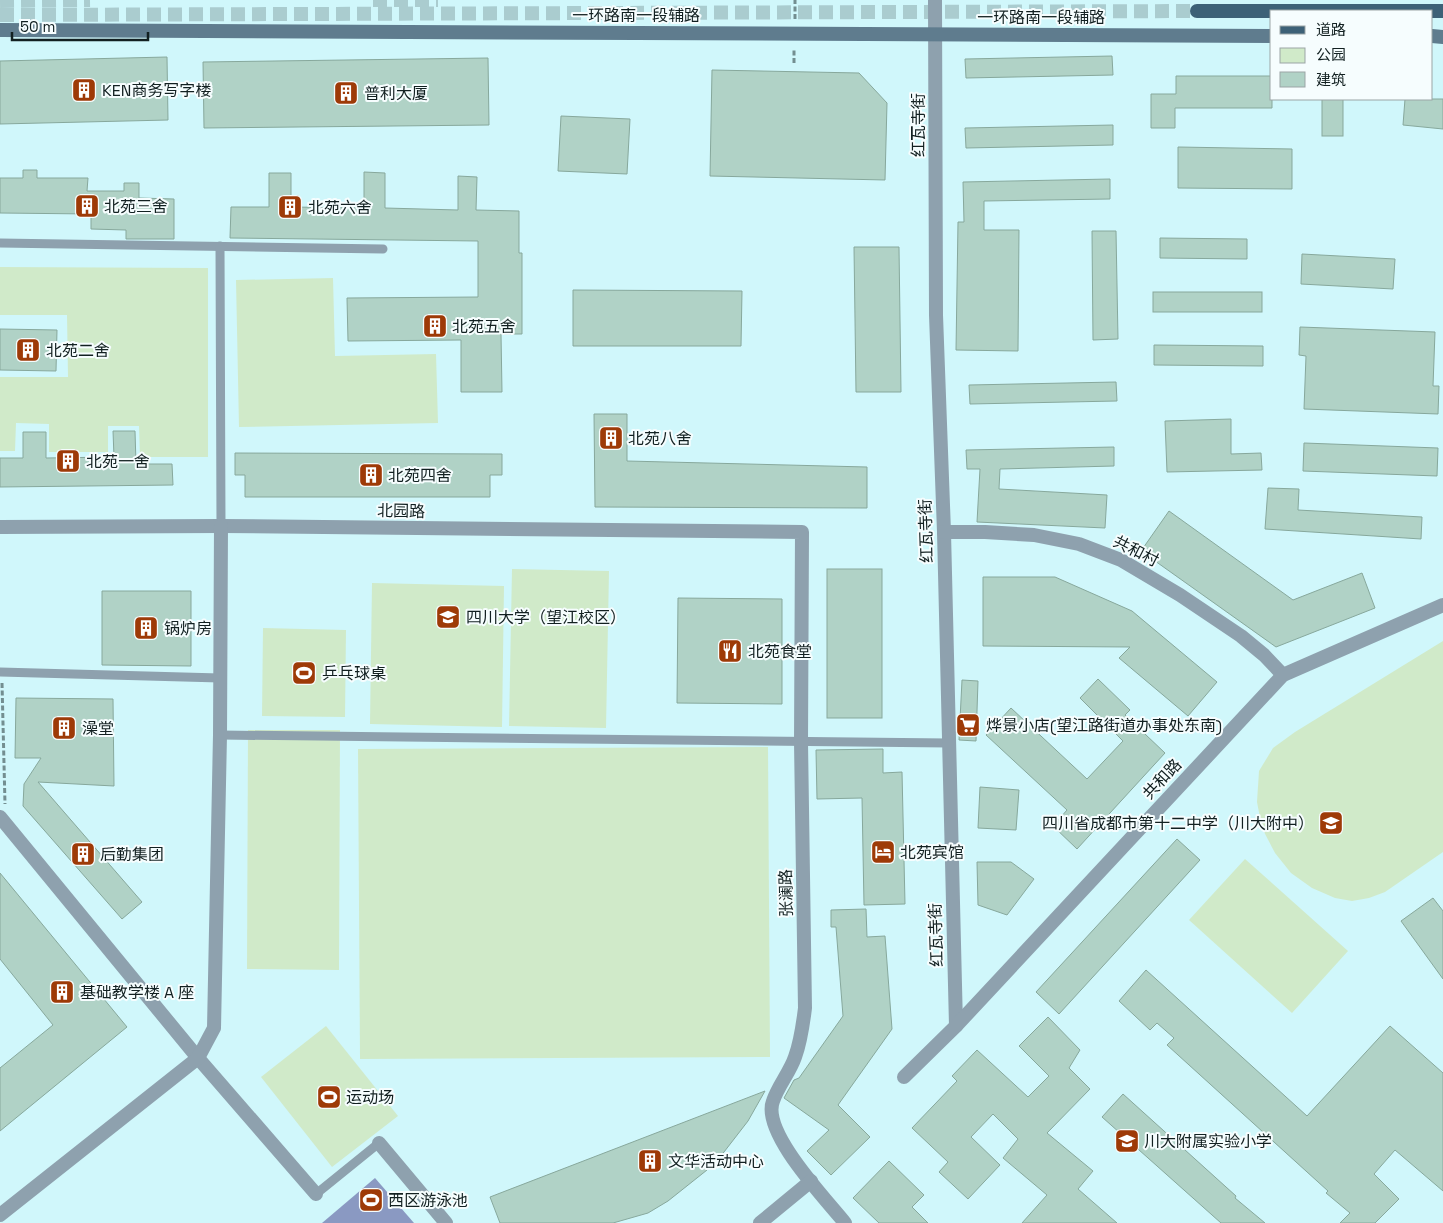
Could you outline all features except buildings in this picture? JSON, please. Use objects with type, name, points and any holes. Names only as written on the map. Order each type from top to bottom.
[{"type":"main road","points":[[1197,11],[1270,11]]},
{"type":"main road","name":"一环路南一段辅路","points":[[0,30],[1270,36]]},
{"type":"street","name":"红瓦寺街","points":[[935,0],[936,315],[944,532],[956,1026]]},
{"type":"street","name":"北园路","points":[[0,526],[221,526],[802,532]]},
{"type":"street","points":[[0,1215],[198,1058],[214,1028],[220,734],[221,526]]},
{"type":"street","name":"张澜路","points":[[802,532],[801,742],[805,1008],[802,1034],[795,1057],[772,1102],[771,1116],[778,1136],[788,1152],[845,1223]]},
{"type":"street","name":"共和村","points":[[944,532],[1034,535],[1079,544],[1121,560],[1180,594],[1241,636],[1264,655],[1283,675]]},
{"type":"street","name":"共和路","points":[[904,1077],[956,1026],[1283,675],[1443,605]]},
{"type":"street","points":[[3,820],[198,1058],[316,1194]]},
{"type":"street","points":[[379,1143],[446,1223]]},
{"type":"street","points":[[760,1223],[811,1181]]},
{"type":"lane","points":[[0,243],[383,249]]},
{"type":"lane","points":[[220,246],[221,526]]},
{"type":"lane","points":[[1,672],[220,678]]},
{"type":"lane","points":[[220,734],[948,743]]},
{"type":"lane","points":[[316,1194],[379,1143]]},
{"type":"path","points":[[1,672],[3,820]]},
{"type":"green space","points":[[0,267],[208,268],[208,457],[140,457],[139,426],[108,426],[108,452],[49,452],[49,424],[16,423],[15,451],[0,451],[0,377],[68,377],[67,315],[0,315]]},
{"type":"green space","points":[[333,278],[335,356],[436,354],[438,423],[239,427],[236,280]]},
{"type":"green space","points":[[512,569],[609,571],[606,728],[509,726]]},
{"type":"green space","points":[[372,583],[504,586],[502,727],[370,724]]},
{"type":"green space","name":"乒乓球桌","points":[[263,628],[346,630],[345,717],[262,716]]},
{"type":"green space","points":[[1443,641],[1443,852],[1385,892],[1369,898],[1352,901],[1335,898],[1312,888],[1291,873],[1275,853],[1262,828],[1257,802],[1259,771],[1273,748],[1295,732]]},
{"type":"green space","points":[[248,730],[340,730],[339,970],[247,969]]},
{"type":"green space","name":"运动场","points":[[768,747],[770,1057],[360,1059],[358,749]]},
{"type":"green space","points":[[1245,859],[1348,951],[1292,1013],[1189,920]]},
{"type":"green space","name":"运动场","points":[[326,1026],[398,1116],[332,1167],[261,1077]]},
{"type":"water","name":"西区游泳池","points":[[375,1178],[414,1223],[322,1223]]},
{"type":"tunnel","points":[[0,1],[90,0]]},
{"type":"tunnel","points":[[373,0],[438,0]]},
{"type":"tunnel","points":[[0,15],[1197,11]]},
{"type":"place","name":"KEN商务写字楼","points":[[84,90]]},
{"type":"place","name":"普利大厦","points":[[346,93]]},
{"type":"place","name":"北苑三舍","points":[[87,206]]},
{"type":"place","name":"北苑六舍","points":[[290,207]]},
{"type":"place","name":"北苑五舍","points":[[435,326]]},
{"type":"place","name":"北苑二舍","points":[[28,350]]},
{"type":"place","name":"北苑八舍","points":[[611,438]]},
{"type":"place","name":"北苑一舍","points":[[68,461]]},
{"type":"place","name":"北苑四舍","points":[[371,475]]},
{"type":"place","name":"四川大学（望江校区）","points":[[448,617]]},
{"type":"place","name":"锅炉房","points":[[146,628]]},
{"type":"place","name":"北苑食堂","points":[[730,651]]},
{"type":"place","name":"乒乓球桌","points":[[304,673]]},
{"type":"place","name":"烨景小店(望江路街道办事处东南)","points":[[968,725]]},
{"type":"place","name":"澡堂","points":[[64,728]]},
{"type":"place","name":"四川省成都市第十二中学（川大附中）","points":[[1331,823]]},
{"type":"place","name":"北苑宾馆","points":[[883,852]]},
{"type":"place","name":"后勤集团","points":[[83,854]]},
{"type":"place","name":"基础教学楼 A 座","points":[[62,992]]},
{"type":"place","name":"运动场","points":[[329,1097]]},
{"type":"place","name":"川大附属实验小学","points":[[1127,1141]]},
{"type":"place","name":"文华活动中心","points":[[650,1161]]},
{"type":"place","name":"西区游泳池","points":[[371,1200]]}]
